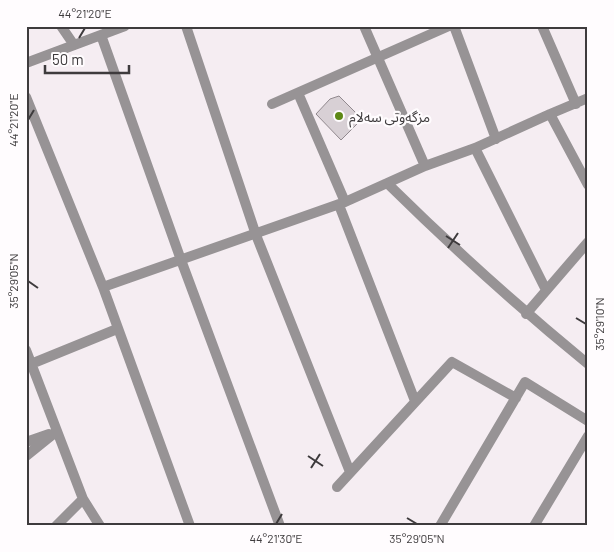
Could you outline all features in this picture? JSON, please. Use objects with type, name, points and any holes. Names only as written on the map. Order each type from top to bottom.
[{"type":"street","points":[[61,26],[74,46]]},
{"type":"street","points":[[26,63],[125,26]]},
{"type":"street","points":[[364,26],[425,166]]},
{"type":"street","points":[[272,104],[449,26]]},
{"type":"street","points":[[454,26],[496,139]]},
{"type":"street","points":[[542,26],[576,104]]},
{"type":"street","points":[[189,27],[256,235],[350,472]]},
{"type":"street","points":[[101,35],[181,260],[280,526]]},
{"type":"street","points":[[298,93],[342,204],[415,401]]},
{"type":"street","points":[[26,97],[103,287],[190,526]]},
{"type":"street","points":[[103,287],[342,204],[425,166],[475,148],[588,98]]},
{"type":"street","points":[[550,114],[588,185]]},
{"type":"street","points":[[475,148],[546,290]]},
{"type":"street","points":[[387,183],[447,243],[526,314],[588,364]]},
{"type":"street","points":[[526,314],[588,242]]},
{"type":"street","points":[[31,364],[117,329]]},
{"type":"street","points":[[26,350],[83,499],[100,526]]},
{"type":"street","points":[[337,487],[452,362],[516,398]]},
{"type":"street","points":[[440,526],[525,382],[588,422]]},
{"type":"street","points":[[26,442],[57,431]]},
{"type":"street","points":[[26,456],[57,431]]},
{"type":"street","points":[[534,526],[588,436]]},
{"type":"street","points":[[56,526],[83,499]]},
{"type":"building","name":"مزگەوتی سەلام","points":[[339,96],[362,119],[341,140],[316,114],[330,99]]},
{"type":"place","name":"مزگەوتی سەلام","points":[[339,116]]}]
